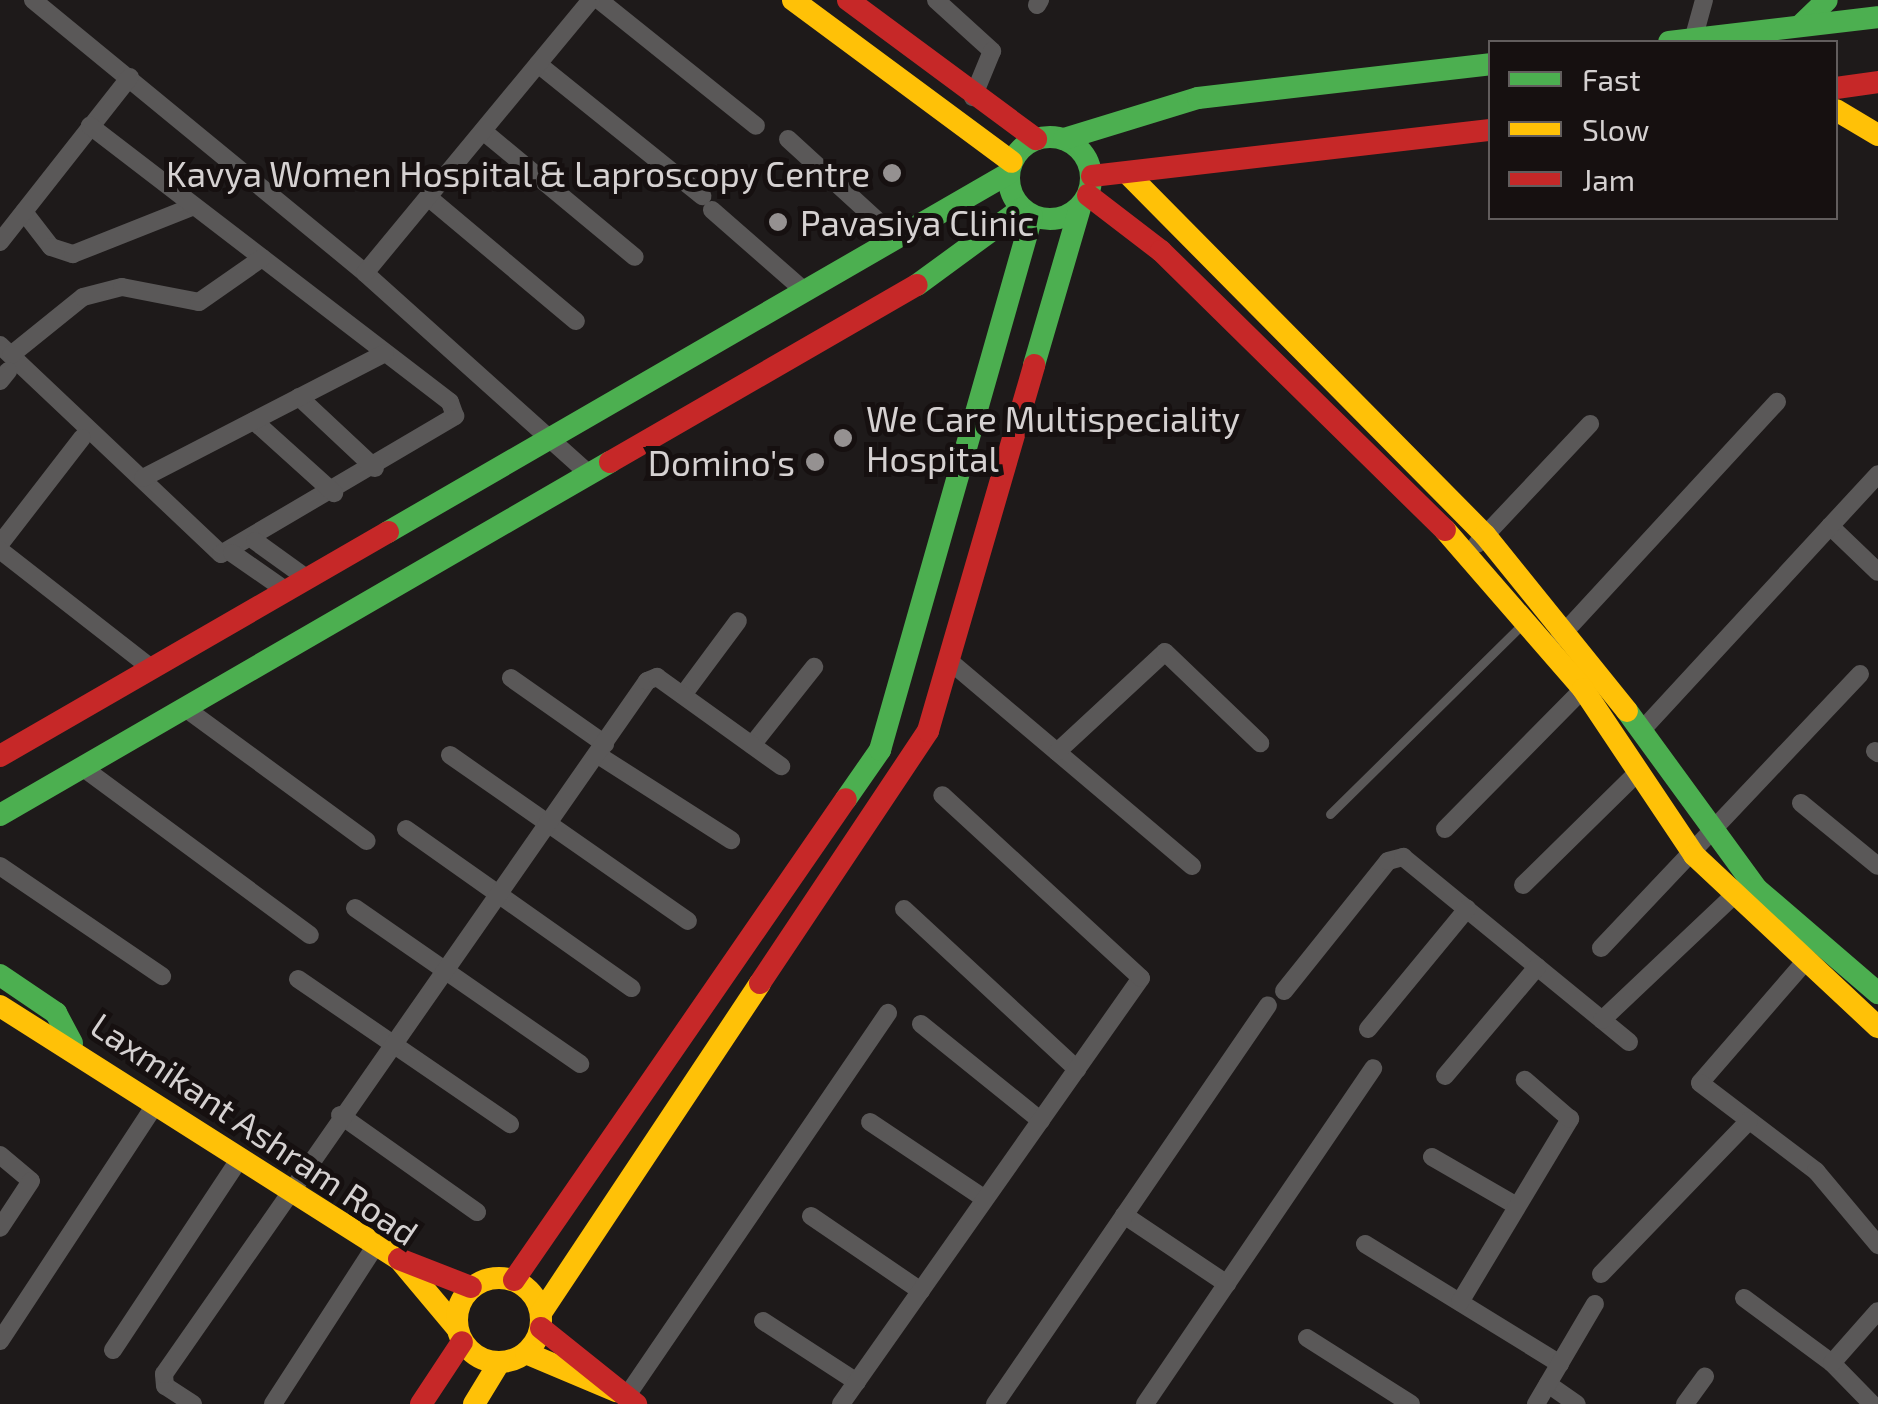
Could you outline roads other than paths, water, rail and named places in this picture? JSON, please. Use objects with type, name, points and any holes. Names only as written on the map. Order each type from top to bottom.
[{"type":"main road","points":[[400,1258],[472,1287],[514,1280],[880,750],[1027,212],[1010,168],[793,0]]},
{"type":"main road","points":[[848,0],[973,97],[1036,139],[1064,139],[1198,98],[1488,64]]},
{"type":"main road","points":[[1800,26],[1827,0]]},
{"type":"main road","points":[[1693,40],[1878,17]]},
{"type":"main road","points":[[1838,88],[1878,82]]},
{"type":"main road","points":[[1838,111],[1878,134]]},
{"type":"main road","points":[[0,815],[958,261],[1027,212],[1058,220],[1087,193],[1128,172],[1488,130]]},
{"type":"main road","points":[[2,751],[1010,168],[1036,139]]},
{"type":"main road","points":[[526,1353],[541,1320],[909,766],[953,664],[1087,193],[1084,153],[1064,139]]},
{"type":"main road","points":[[1128,172],[1486,535],[1567,629],[1642,730],[1712,835],[1757,888],[1875,984]]},
{"type":"main road","points":[[1087,193],[1161,251],[1468,554],[1583,689],[1635,775],[1694,856],[1803,964],[1878,1027]]},
{"type":"main road","points":[[0,975],[56,1013],[72,1044]]},
{"type":"main road","name":"Laxmikant Ashram Road","points":[[0,1006],[72,1044],[287,1193],[400,1258],[459,1335]]},
{"type":"main road","points":[[514,1280],[541,1320],[626,1398]]},
{"type":"main road","points":[[422,1404],[459,1335],[472,1287]]},
{"type":"main road","points":[[459,1335],[499,1363]]},
{"type":"main road","points":[[474,1404],[499,1363],[526,1353],[626,1398]]},
{"type":"street","points":[[33,0],[365,273],[551,434],[589,474]]},
{"type":"street","points":[[365,273],[591,0]]},
{"type":"street","points":[[600,0],[756,126]]},
{"type":"street","points":[[936,0],[992,51],[973,97]]},
{"type":"street","points":[[1693,40],[1704,0]]},
{"type":"street","points":[[538,64],[707,203],[800,288]]},
{"type":"street","points":[[0,242],[130,77]]},
{"type":"street","points":[[90,126],[385,352],[454,416],[232,553]]},
{"type":"street","points":[[482,131],[635,256]]},
{"type":"street","points":[[788,139],[892,234]]},
{"type":"street","points":[[428,197],[576,320]]},
{"type":"street","points":[[24,212],[52,247],[72,254],[194,206]]},
{"type":"street","points":[[262,258],[199,302],[122,287],[83,297],[5,363],[142,478],[214,550],[232,553],[284,590]]},
{"type":"street","points":[[142,478],[385,352]]},
{"type":"street","points":[[300,398],[375,468]]},
{"type":"street","points":[[1550,648],[1777,402]]},
{"type":"street","points":[[254,421],[334,493]]},
{"type":"street","points":[[1468,554],[1590,424]]},
{"type":"street","points":[[82,438],[0,547],[151,668]]},
{"type":"street","points":[[1642,730],[1878,474]]},
{"type":"street","points":[[1830,526],[1878,572]]},
{"type":"street","points":[[255,541],[306,577]]},
{"type":"street","points":[[683,696],[738,620]]},
{"type":"street","points":[[1057,752],[1164,652],[1260,743]]},
{"type":"street","points":[[953,664],[1192,866]]},
{"type":"street","points":[[752,745],[814,668]]},
{"type":"street","points":[[1601,948],[1694,856],[1860,674]]},
{"type":"street","points":[[194,1404],[165,1386],[164,1374],[340,1115],[652,677],[781,766]]},
{"type":"street","points":[[510,678],[731,840]]},
{"type":"street","points":[[1445,828],[1583,689]]},
{"type":"street","points":[[185,708],[367,841]]},
{"type":"street","points":[[450,755],[688,921]]},
{"type":"street","points":[[82,767],[310,935]]},
{"type":"street","points":[[1524,885],[1635,775]]},
{"type":"street","points":[[841,1404],[1077,1069],[1140,970],[942,795]]},
{"type":"street","points":[[1801,804],[1878,866]]},
{"type":"street","points":[[406,830],[631,988]]},
{"type":"street","points":[[1284,991],[1394,856],[1629,1042]]},
{"type":"street","points":[[0,866],[162,976]]},
{"type":"street","points":[[1602,1020],[1732,897]]},
{"type":"street","points":[[355,908],[580,1064]]},
{"type":"street","points":[[904,908],[1077,1069]]},
{"type":"street","points":[[1368,1029],[1466,910]]},
{"type":"street","points":[[1803,964],[1700,1083],[1816,1171],[1878,1245]]},
{"type":"street","points":[[1445,1076],[1536,966]]},
{"type":"street","points":[[298,979],[510,1124]]},
{"type":"street","points":[[1852,1005],[1875,984]]},
{"type":"street","points":[[994,1404],[1268,1005]]},
{"type":"street","points":[[626,1398],[888,1012]]},
{"type":"street","points":[[921,1024],[1040,1121]]},
{"type":"street","points":[[1146,1404],[1373,1068]]},
{"type":"street","points":[[1460,1302],[1571,1114],[1525,1080]]},
{"type":"street","points":[[0,1341],[156,1105]]},
{"type":"street","points":[[340,1115],[477,1212]]},
{"type":"street","points":[[1602,1274],[1748,1121]]},
{"type":"street","points":[[870,1122],[985,1200]]},
{"type":"street","points":[[0,1155],[31,1181],[0,1228]]},
{"type":"street","points":[[1432,1157],[1517,1206]]},
{"type":"street","points":[[114,1350],[238,1161]]},
{"type":"street","points":[[1124,1215],[1227,1284]]},
{"type":"street","points":[[810,1216],[921,1291]]},
{"type":"street","points":[[1366,1244],[1560,1364]]},
{"type":"street","points":[[273,1404],[376,1245]]},
{"type":"street","points":[[1744,1298],[1832,1363],[1872,1404]]},
{"type":"street","points":[[1536,1404],[1595,1304]]},
{"type":"street","points":[[1832,1363],[1878,1310]]},
{"type":"street","points":[[763,1321],[857,1382]]},
{"type":"street","points":[[1307,1338],[1411,1404]]},
{"type":"street","points":[[1685,1404],[1705,1376]]},
{"type":"street","points":[[1548,1384],[1577,1404]]},
{"type":"lane","points":[[1330,814],[1528,620]]},
{"type":"place","name":"Kavya Women Hospital & Laproscopy Centre","points":[[892,173]]},
{"type":"place","name":"Pavasiya Clinic","points":[[778,222]]},
{"type":"place","name":"We Care Multispeciality Hospital","points":[[843,438]]},
{"type":"place","name":"Domino's","points":[[815,462]]}]
